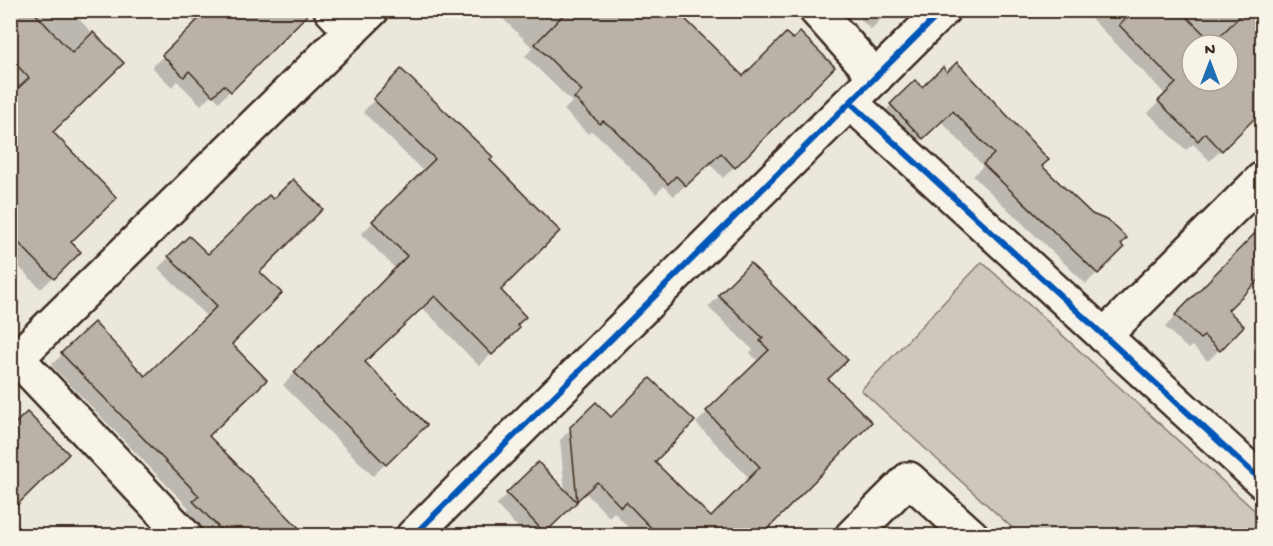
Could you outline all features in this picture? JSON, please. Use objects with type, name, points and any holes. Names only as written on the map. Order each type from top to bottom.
[{"type":"street","points":[[816,10],[876,77]]},
{"type":"street","points":[[414,536],[943,10]]},
{"type":"street","points":[[184,536],[14,362],[351,17]]},
{"type":"street","points":[[850,103],[1263,481]]},
{"type":"street","points":[[1104,336],[1263,178]]},
{"type":"street","points":[[852,536],[909,479],[972,536]]},
{"type":"shaded area","points":[[982,262],[1262,517],[1262,535],[1020,535],[861,390]]},
{"type":"building","points":[[10,10],[32,10],[72,53],[93,32],[124,63],[53,132],[117,198],[71,242],[81,252],[54,279],[10,234],[10,96],[29,78],[10,58]]},
{"type":"building","points":[[208,10],[312,10],[231,92],[224,85],[213,96],[189,71],[184,77],[162,55]]},
{"type":"building","points":[[568,10],[676,10],[743,76],[786,33],[793,39],[800,32],[835,67],[735,168],[721,153],[686,186],[676,176],[668,184],[614,129],[603,121],[600,124],[574,98],[582,91],[535,44]]},
{"type":"building","points":[[1134,10],[1180,10],[1203,33],[1180,33],[1180,93],[1240,93],[1240,33],[1223,33],[1246,10],[1263,10],[1263,110],[1222,151],[1205,133],[1198,141],[1158,101],[1176,83],[1119,25]]},
{"type":"building","points":[[957,62],[1049,160],[1042,166],[1092,214],[1109,221],[1127,238],[1121,244],[1124,248],[1098,274],[983,164],[994,154],[953,111],[923,139],[890,104],[915,80],[922,87],[943,67],[947,72]]},
{"type":"building","points":[[401,69],[493,157],[490,160],[560,231],[501,290],[526,317],[517,325],[520,328],[492,355],[435,296],[365,362],[427,425],[386,465],[294,372],[407,256],[372,221],[435,159],[373,99]]},
{"type":"building","points":[[293,179],[323,209],[260,272],[282,293],[232,344],[267,380],[209,436],[307,536],[227,536],[193,501],[199,496],[61,353],[94,322],[145,376],[217,306],[168,256],[189,236],[208,254],[269,195],[273,199]]},
{"type":"building","points":[[1263,225],[1263,276],[1228,310],[1244,326],[1220,351],[1204,336],[1200,339],[1175,315]]},
{"type":"building","points":[[750,263],[848,360],[828,379],[872,422],[761,536],[659,536],[626,502],[621,507],[597,482],[577,501],[570,427],[596,402],[611,417],[650,378],[695,421],[655,462],[711,517],[760,467],[706,411],[769,350],[760,341],[763,338],[718,295]]},
{"type":"building","points":[[27,412],[69,454],[10,512],[10,428]]},
{"type":"building","points":[[538,462],[577,502],[545,533],[506,493]]},
{"type":"cycle path","points":[[413,536],[943,10]]},
{"type":"cycle path","points":[[851,103],[1262,481]]}]
